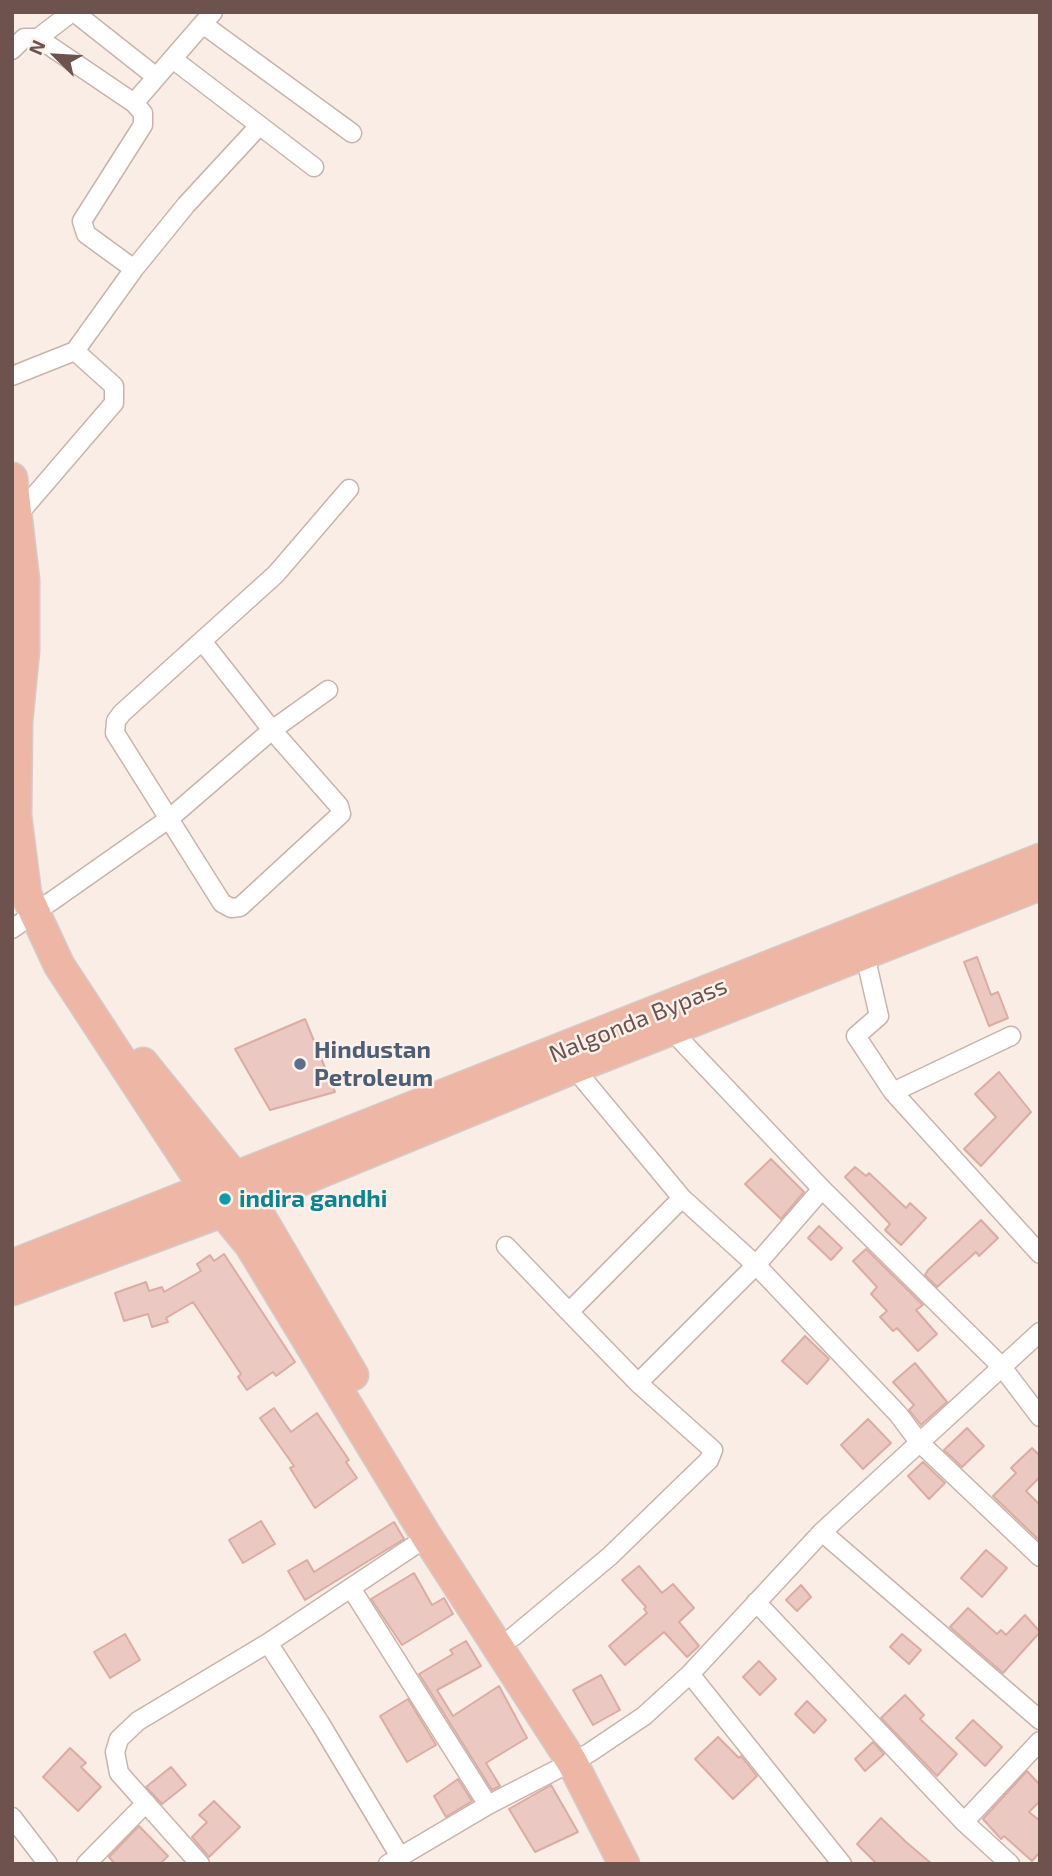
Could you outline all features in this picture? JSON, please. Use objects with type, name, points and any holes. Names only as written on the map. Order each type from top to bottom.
[{"type":"highway","points":[[12,478],[18,606],[24,651],[17,722],[16,816],[26,894],[24,922],[80,993],[99,1028],[222,1213],[250,1245],[428,1537],[581,1758],[624,1864]]},
{"type":"highway","name":"Nalgonda Bypass","points":[[205,1187],[470,1087],[1040,859]]},
{"type":"highway","name":"Nalgonda Bypass","points":[[222,1213],[574,1068],[1040,885]]},
{"type":"highway","points":[[80,993],[109,1020],[234,1175],[429,1502],[513,1637],[581,1758],[646,1864]]},
{"type":"highway","points":[[12,1265],[205,1187]]},
{"type":"highway","points":[[12,1290],[222,1213]]},
{"type":"street","points":[[37,38],[73,12],[155,76]]},
{"type":"street","points":[[134,103],[155,76],[174,60],[209,18],[352,133]]},
{"type":"street","points":[[12,50],[24,38],[37,38],[134,103],[142,113],[143,125],[82,222],[86,234],[134,269]]},
{"type":"street","points":[[174,60],[314,167]]},
{"type":"street","points":[[12,376],[75,351],[134,269],[186,205],[259,126]]},
{"type":"street","points":[[15,521],[114,403],[114,386],[75,351]]},
{"type":"street","points":[[202,641],[272,730],[339,806],[341,814],[240,907],[231,908],[222,903],[115,733],[116,721],[202,641],[290,560],[349,489]]},
{"type":"street","points":[[24,922],[170,818],[272,730],[328,690]]},
{"type":"street","points":[[864,955],[879,1016],[856,1036],[893,1092],[1040,1254]]},
{"type":"street","points":[[672,1031],[822,1189],[1002,1367],[1040,1417]]},
{"type":"street","points":[[893,1092],[1011,1036]]},
{"type":"street","points":[[574,1068],[682,1198],[756,1265],[898,1414],[919,1442],[1040,1557]]},
{"type":"street","points":[[638,1384],[756,1265],[822,1189]]},
{"type":"street","points":[[569,1312],[682,1198]]},
{"type":"street","points":[[506,1247],[638,1384],[713,1450],[709,1460],[610,1556],[513,1637]]},
{"type":"street","points":[[268,1643],[320,1723],[393,1859],[488,1805],[581,1758],[644,1716],[690,1674],[822,1532],[1040,1332]]},
{"type":"street","points":[[822,1532],[1040,1720]]},
{"type":"street","points":[[200,1864],[119,1773],[115,1752],[119,1739],[138,1721],[268,1643],[428,1537]]},
{"type":"street","points":[[351,1588],[488,1805]]},
{"type":"street","points":[[756,1602],[964,1822],[1010,1864]]},
{"type":"street","points":[[690,1674],[842,1864]]},
{"type":"street","points":[[964,1822],[1040,1741]]},
{"type":"street","points":[[86,1864],[146,1803]]},
{"type":"street","points":[[12,1817],[48,1864]]},
{"type":"building","points":[[977,957],[991,995],[998,992],[1008,1018],[989,1026],[964,962]]},
{"type":"building","points":[[305,1019],[335,1092],[270,1110],[235,1049]]},
{"type":"building","points":[[999,1072],[1031,1112],[981,1166],[964,1149],[996,1117],[975,1094]]},
{"type":"building","points":[[771,1159],[804,1192],[781,1219],[745,1184]]},
{"type":"building","points":[[855,1167],[866,1176],[869,1173],[906,1208],[910,1203],[926,1218],[901,1245],[885,1230],[890,1224],[845,1177]]},
{"type":"building","points":[[981,1220],[998,1238],[979,1256],[976,1252],[937,1287],[925,1275],[928,1270]]},
{"type":"building","points":[[819,1226],[842,1248],[831,1260],[808,1238]]},
{"type":"building","points":[[866,1249],[923,1305],[916,1310],[937,1334],[918,1351],[897,1328],[893,1331],[880,1317],[887,1311],[871,1294],[877,1287],[853,1261]]},
{"type":"building","points":[[224,1254],[295,1362],[276,1376],[273,1372],[247,1390],[238,1377],[241,1374],[193,1302],[166,1318],[168,1322],[152,1327],[148,1314],[124,1321],[115,1293],[146,1282],[149,1291],[162,1287],[164,1292],[201,1271],[197,1264],[210,1255],[214,1261]]},
{"type":"building","points":[[805,1336],[829,1359],[807,1384],[782,1361]]},
{"type":"building","points":[[915,1363],[947,1402],[921,1425],[909,1410],[914,1405],[893,1382]]},
{"type":"building","points":[[274,1408],[291,1432],[317,1413],[349,1460],[346,1462],[357,1478],[315,1508],[290,1468],[294,1466],[260,1418]]},
{"type":"building","points":[[868,1419],[891,1443],[863,1469],[841,1445]]},
{"type":"building","points":[[967,1428],[984,1446],[962,1467],[944,1450]]},
{"type":"building","points":[[1032,1448],[1040,1456],[1040,1477],[1026,1491],[1040,1505],[1040,1541],[993,1496],[1016,1473],[1011,1468]]},
{"type":"building","points":[[923,1462],[945,1483],[929,1499],[908,1476]]},
{"type":"building","points":[[261,1521],[275,1544],[243,1563],[229,1540]]},
{"type":"building","points":[[394,1522],[404,1539],[305,1600],[288,1571],[307,1560],[314,1572]]},
{"type":"building","points":[[986,1550],[1007,1568],[982,1597],[961,1578]]},
{"type":"building","points":[[639,1566],[662,1593],[673,1584],[694,1608],[679,1622],[699,1646],[687,1657],[664,1632],[625,1665],[609,1646],[647,1613],[644,1609],[646,1607],[622,1580]]},
{"type":"building","points":[[414,1573],[432,1605],[444,1598],[453,1614],[402,1645],[371,1599]]},
{"type":"building","points":[[801,1585],[811,1597],[797,1611],[786,1600]]},
{"type":"building","points":[[968,1608],[997,1634],[1001,1630],[1006,1635],[1025,1615],[1040,1632],[1003,1673],[950,1627]]},
{"type":"building","points":[[125,1634],[140,1660],[110,1678],[94,1652]]},
{"type":"building","points":[[902,1634],[921,1650],[909,1664],[890,1647]]},
{"type":"building","points":[[466,1641],[481,1666],[437,1690],[453,1716],[499,1686],[527,1738],[486,1763],[500,1786],[492,1790],[419,1674],[453,1654],[450,1650]]},
{"type":"building","points":[[759,1661],[776,1679],[760,1695],[743,1677]]},
{"type":"building","points":[[601,1675],[620,1710],[593,1725],[573,1690]]},
{"type":"building","points":[[905,1695],[924,1715],[920,1719],[957,1754],[937,1776],[881,1718]]},
{"type":"building","points":[[408,1699],[436,1745],[407,1762],[380,1716]]},
{"type":"building","points":[[807,1701],[826,1720],[814,1733],[795,1714]]},
{"type":"building","points":[[973,1720],[1002,1747],[985,1766],[956,1738]]},
{"type":"building","points":[[718,1737],[739,1758],[741,1756],[757,1776],[733,1799],[695,1759]]},
{"type":"building","points":[[873,1742],[884,1754],[865,1771],[855,1759]]},
{"type":"building","points":[[70,1748],[86,1763],[81,1767],[101,1787],[78,1811],[43,1777]]},
{"type":"building","points":[[171,1767],[186,1785],[162,1804],[146,1787]]},
{"type":"building","points":[[1027,1771],[1040,1785],[1040,1801],[1029,1812],[1040,1821],[1040,1852],[1032,1861],[1004,1836],[1001,1839],[983,1819]]},
{"type":"building","points":[[458,1779],[472,1801],[446,1817],[434,1796]]},
{"type":"building","points":[[551,1785],[578,1832],[535,1852],[509,1809]]},
{"type":"building","points":[[214,1801],[240,1827],[209,1857],[192,1837],[207,1822],[199,1815]]},
{"type":"building","points":[[881,1818],[932,1864],[877,1864],[857,1844]]},
{"type":"building","points":[[139,1826],[168,1856],[160,1864],[115,1864],[109,1857]]},
{"type":"place","name":"Hindustan Petroleum","points":[[300,1064]]},
{"type":"place","name":"indira gandhi","points":[[225,1199]]}]
